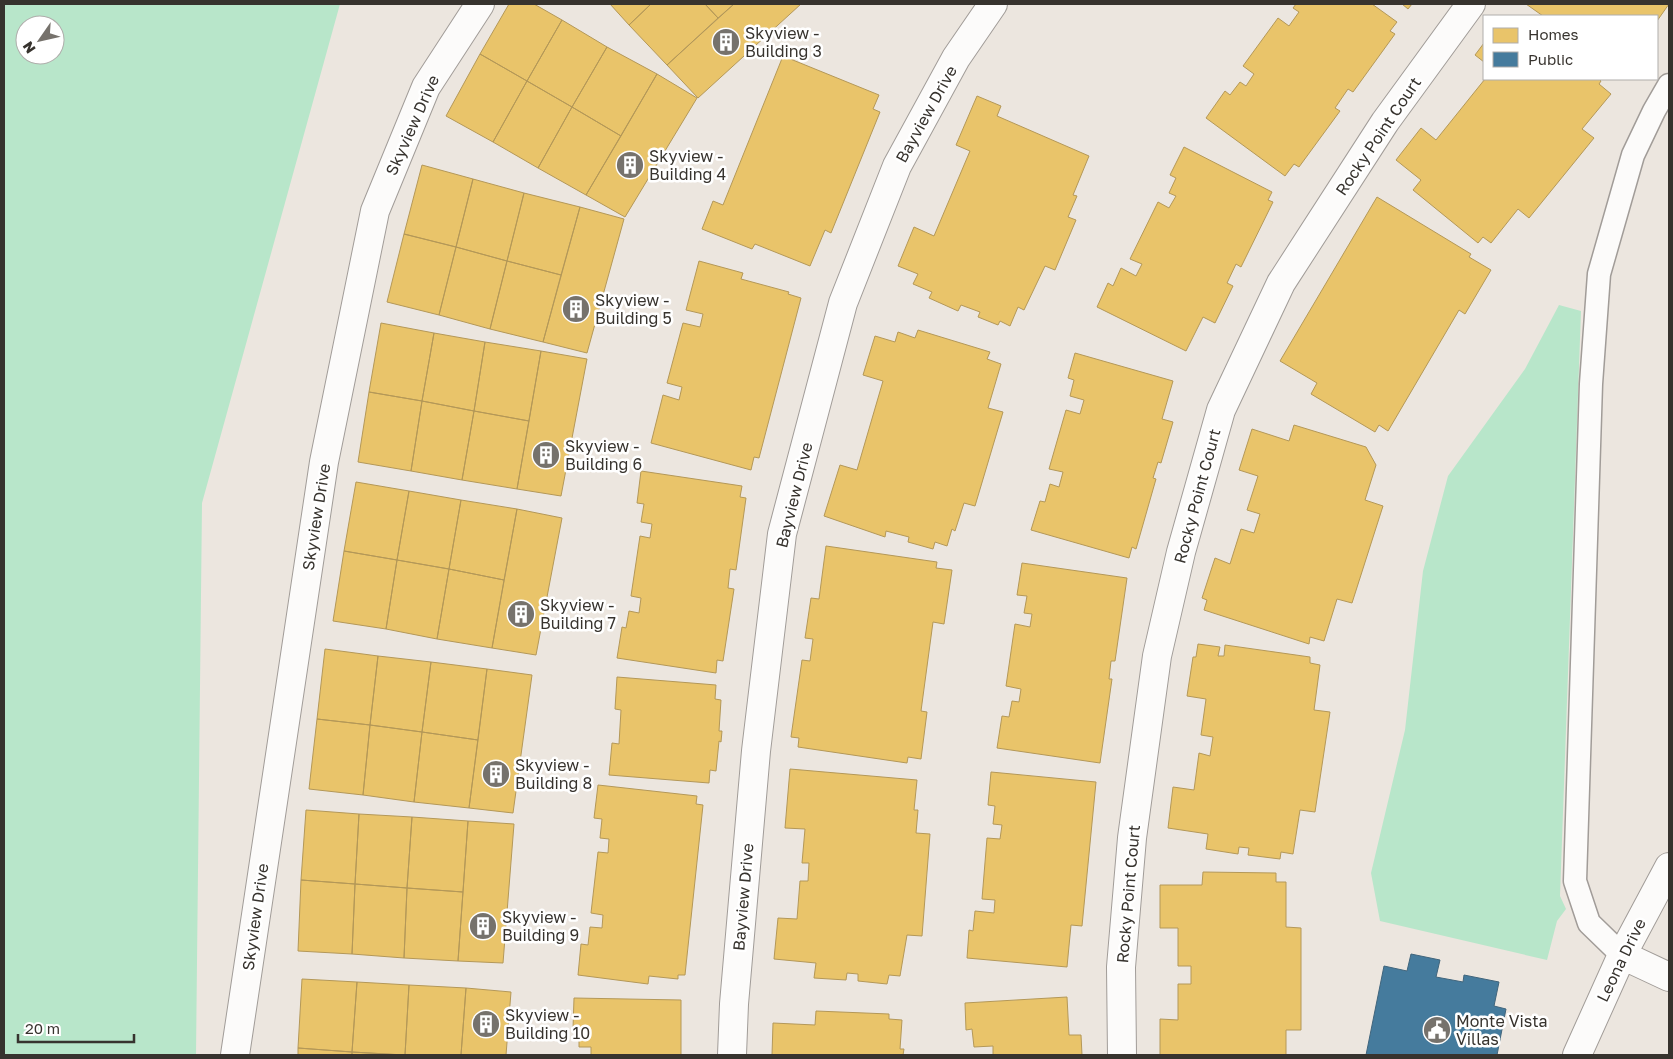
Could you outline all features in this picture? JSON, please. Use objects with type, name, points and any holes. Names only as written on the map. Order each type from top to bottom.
[{"type":"street","name":"Skyview Drive","points":[[235,1055],[323,471],[375,210],[426,87],[480,4]]},
{"type":"street","name":"Bayview Drive","points":[[732,1055],[734,1004],[756,751],[782,534],[843,303],[897,166],[956,58],[992,4]]},
{"type":"street","name":"Rocky Point Court","points":[[1122,1055],[1121,968],[1131,848],[1157,656],[1181,552],[1221,410],[1281,283],[1385,122],[1471,4]]},
{"type":"street","name":"Leona Drive","points":[[1577,1055],[1622,955],[1669,867]]},
{"type":"street","points":[[1622,955],[1669,977]]},
{"type":"lane","points":[[1622,955],[1590,923],[1575,881],[1591,384],[1599,274],[1633,155],[1654,110],[1669,85]]},
{"type":"green space","points":[[4,4],[340,4],[202,503],[196,1055],[4,1055]]},
{"type":"green space","points":[[1559,305],[1581,311],[1560,896],[1566,909],[1557,921],[1547,960],[1380,921],[1371,873],[1405,730],[1423,571],[1448,476],[1525,369]]},
{"type":"building: Homes","points":[[509,4],[534,4],[562,20],[527,81],[480,54]]},
{"type":"building: Homes","points":[[610,4],[651,4],[629,25]]},
{"type":"building: Homes","points":[[651,4],[705,4],[718,18],[667,65],[629,25]]},
{"type":"building: Homes","points":[[705,4],[734,4],[718,18]]},
{"type":"building: Homes","name":"Skyview - Building 3","points":[[734,4],[801,4],[698,98],[667,65]]},
{"type":"building: Homes","points":[[1296,4],[1372,4],[1397,22],[1390,31],[1395,34],[1353,92],[1348,89],[1335,108],[1340,111],[1299,167],[1294,164],[1285,176],[1206,118],[1225,91],[1230,95],[1240,82],[1246,86],[1254,74],[1243,66],[1278,18],[1289,26],[1299,12],[1293,8]]},
{"type":"building: Homes","points":[[1402,4],[1412,4],[1408,9]]},
{"type":"building: Homes","points":[[1526,4],[1669,4],[1658,20],[1658,15],[1542,15]]},
{"type":"building: Homes","points":[[562,20],[607,47],[572,107],[527,81]]},
{"type":"building: Homes","points":[[1483,44],[1483,61],[1475,55]]},
{"type":"building: Homes","points":[[607,47],[657,74],[621,136],[572,107]]},
{"type":"building: Homes","points":[[480,54],[527,81],[493,142],[446,116]]},
{"type":"building: Homes","points":[[783,56],[879,95],[873,109],[880,112],[831,233],[825,230],[810,266],[755,244],[752,249],[702,229],[713,201],[723,205]]},
{"type":"building: Homes","name":"Skyview - Building 4","points":[[657,74],[697,98],[625,217],[586,195]]},
{"type":"building: Homes","points":[[1484,80],[1600,80],[1599,84],[1611,94],[1582,129],[1594,138],[1529,218],[1518,209],[1491,243],[1483,237],[1478,243],[1413,190],[1421,180],[1396,160],[1421,128],[1436,140]]},
{"type":"building: Homes","points":[[527,81],[572,107],[538,168],[493,142]]},
{"type":"building: Homes","points":[[977,96],[1001,106],[997,116],[1089,156],[1073,195],[1077,196],[1068,217],[1076,220],[1055,270],[1045,266],[1024,310],[1018,307],[1010,326],[1000,321],[998,325],[978,317],[980,312],[961,305],[958,311],[929,298],[932,292],[913,284],[918,274],[898,266],[914,227],[934,236],[970,151],[956,145]]},
{"type":"building: Homes","points":[[572,107],[621,136],[586,195],[538,168]]},
{"type":"building: Homes","points":[[1184,147],[1272,192],[1268,200],[1273,202],[1241,267],[1236,264],[1227,283],[1233,286],[1215,323],[1203,317],[1186,351],[1097,307],[1108,283],[1113,286],[1121,268],[1136,276],[1142,264],[1130,259],[1158,202],[1169,208],[1176,196],[1169,193],[1176,178],[1170,175]]},
{"type":"building: Homes","points":[[422,165],[473,179],[456,247],[404,234]]},
{"type":"building: Homes","points":[[473,179],[524,193],[507,261],[456,247]]},
{"type":"building: Homes","points":[[524,193],[580,207],[561,275],[507,261]]},
{"type":"building: Homes","points":[[1377,197],[1471,254],[1469,257],[1491,270],[1465,314],[1459,310],[1388,431],[1379,425],[1375,432],[1311,394],[1317,383],[1280,361]]},
{"type":"building: Homes","name":"Skyview - Building 5","points":[[580,207],[624,219],[587,353],[543,342]]},
{"type":"building: Homes","points":[[404,234],[456,247],[439,315],[387,302]]},
{"type":"building: Homes","points":[[456,247],[507,261],[490,329],[439,315]]},
{"type":"building: Homes","points":[[507,261],[561,275],[543,342],[490,329]]},
{"type":"building: Homes","points":[[699,261],[743,273],[741,279],[789,292],[788,294],[801,298],[759,458],[754,457],[751,470],[651,443],[663,395],[679,400],[682,387],[667,383],[683,323],[700,327],[703,314],[686,310]]},
{"type":"building: Homes","points":[[381,323],[434,333],[422,401],[369,392]]},
{"type":"building: Homes","points":[[918,330],[990,352],[987,359],[1001,364],[988,408],[1003,412],[975,506],[964,503],[955,531],[952,529],[947,546],[935,542],[933,549],[908,542],[909,537],[886,531],[885,537],[824,516],[840,465],[857,470],[883,381],[863,375],[875,336],[895,342],[898,332],[915,338]]},
{"type":"building: Homes","points":[[434,333],[485,342],[474,411],[422,401]]},
{"type":"building: Homes","points":[[485,342],[541,351],[529,421],[474,411]]},
{"type":"building: Homes","name":"Skyview - Building 6","points":[[541,351],[587,359],[561,496],[517,489]]},
{"type":"building: Homes","points":[[1075,353],[1173,381],[1162,419],[1173,422],[1161,463],[1158,462],[1153,478],[1156,479],[1136,549],[1132,547],[1129,558],[1031,530],[1040,501],[1045,502],[1050,484],[1059,487],[1063,472],[1049,469],[1066,410],[1080,414],[1084,400],[1070,396],[1074,380],[1068,378]]},
{"type":"building: Homes","points":[[369,392],[422,401],[411,471],[358,462]]},
{"type":"building: Homes","points":[[422,401],[474,411],[462,480],[411,471]]},
{"type":"building: Homes","points":[[474,411],[529,421],[517,489],[462,480]]},
{"type":"building: Homes","points":[[1294,425],[1366,447],[1376,465],[1365,500],[1383,506],[1352,603],[1337,599],[1324,641],[1310,637],[1309,644],[1204,610],[1207,600],[1202,598],[1215,558],[1230,564],[1241,529],[1254,533],[1260,514],[1247,510],[1258,476],[1239,470],[1252,429],[1289,441]]},
{"type":"building: Homes","points":[[641,471],[742,486],[740,497],[746,498],[736,570],[730,569],[728,588],[734,589],[723,661],[717,660],[716,673],[617,658],[622,627],[626,628],[629,611],[639,613],[641,598],[631,596],[640,536],[650,538],[652,524],[641,522],[644,504],[637,503]]},
{"type":"building: Homes","points":[[356,482],[409,491],[397,560],[344,551]]},
{"type":"building: Homes","points":[[409,491],[461,500],[449,569],[397,560]]},
{"type":"building: Homes","points":[[461,500],[517,509],[504,580],[449,569]]},
{"type":"building: Homes","name":"Skyview - Building 7","points":[[517,509],[562,518],[536,655],[492,648]]},
{"type":"building: Homes","points":[[826,546],[937,562],[936,568],[952,570],[944,624],[933,622],[921,711],[927,712],[921,759],[908,757],[907,763],[798,747],[799,738],[791,737],[802,660],[810,661],[813,639],[805,638],[811,598],[819,599]]},
{"type":"building: Homes","points":[[344,551],[397,560],[386,629],[333,621]]},
{"type":"building: Homes","points":[[397,560],[449,569],[437,639],[386,629]]},
{"type":"building: Homes","points":[[1022,563],[1127,578],[1115,661],[1111,661],[1109,679],[1112,679],[1100,763],[997,748],[1002,716],[1009,717],[1012,701],[1019,702],[1021,689],[1006,686],[1015,624],[1030,627],[1032,614],[1024,613],[1027,596],[1017,595]]},
{"type":"building: Homes","points":[[449,569],[504,580],[492,648],[437,639]]},
{"type":"building: Homes","points":[[1198,644],[1220,647],[1218,656],[1224,656],[1225,645],[1310,657],[1310,663],[1320,665],[1314,710],[1330,712],[1315,812],[1300,810],[1293,854],[1281,852],[1280,859],[1248,855],[1249,848],[1239,847],[1238,854],[1206,849],[1208,834],[1168,828],[1173,787],[1194,790],[1199,753],[1210,756],[1213,737],[1201,735],[1206,699],[1187,696],[1193,657],[1196,657]]},
{"type":"building: Homes","points":[[325,649],[378,656],[370,725],[317,719]]},
{"type":"building: Homes","points":[[378,656],[431,662],[422,732],[370,725]]},
{"type":"building: Homes","points":[[431,662],[487,669],[478,740],[422,732]]},
{"type":"building: Homes","name":"Skyview - Building 8","points":[[487,669],[532,675],[513,813],[469,808]]},
{"type":"building: Homes","points":[[617,677],[716,685],[715,699],[721,700],[719,731],[722,731],[716,771],[710,770],[709,783],[609,775],[612,743],[619,744],[621,710],[615,709]]},
{"type":"building: Homes","points":[[317,719],[370,725],[363,795],[309,789]]},
{"type":"building: Homes","points":[[370,725],[422,732],[414,802],[363,795]]},
{"type":"building: Homes","points":[[422,732],[478,740],[469,808],[414,802]]},
{"type":"building: Homes","points":[[790,769],[917,780],[914,810],[918,810],[916,833],[930,834],[922,936],[907,935],[900,976],[889,975],[887,984],[858,981],[858,974],[847,973],[846,980],[814,978],[816,963],[774,959],[778,918],[797,919],[800,881],[808,881],[809,863],[802,863],[805,829],[785,828]]},
{"type":"building: Homes","points":[[991,772],[1096,782],[1082,926],[1071,925],[1067,967],[967,958],[969,930],[973,931],[975,911],[994,913],[995,900],[982,899],[987,838],[1000,839],[1002,825],[993,824],[995,806],[988,805]]},
{"type":"building: Homes","points":[[598,785],[697,796],[696,804],[703,805],[685,975],[678,975],[678,979],[649,976],[648,984],[578,975],[581,944],[588,945],[590,927],[602,928],[603,915],[591,913],[598,852],[608,853],[609,839],[600,838],[602,819],[594,818]]},
{"type":"building: Homes","points":[[306,810],[359,814],[355,884],[301,880]]},
{"type":"building: Homes","points":[[359,814],[412,817],[407,888],[355,884]]},
{"type":"building: Homes","points":[[412,817],[468,821],[463,892],[407,888]]},
{"type":"building: Homes","name":"Skyview - Building 9","points":[[468,821],[514,824],[503,963],[458,961]]},
{"type":"building: Homes","points":[[1203,872],[1276,873],[1276,882],[1286,882],[1286,927],[1301,928],[1301,1030],[1286,1030],[1286,1055],[1160,1055],[1160,1019],[1178,1020],[1178,984],[1191,984],[1191,966],[1178,966],[1178,928],[1160,928],[1160,885],[1202,885]]},
{"type":"building: Homes","points":[[301,880],[355,884],[352,954],[298,951]]},
{"type":"building: Homes","points":[[355,884],[407,888],[404,958],[352,954]]},
{"type":"building: Homes","points":[[407,888],[463,892],[458,961],[404,958]]},
{"type":"building: Homes","points":[[302,979],[357,982],[352,1052],[298,1048]]},
{"type":"building: Homes","points":[[357,982],[409,985],[405,1055],[352,1052]]},
{"type":"building: Homes","points":[[409,985],[466,988],[461,1055],[405,1055]]},
{"type":"building: Homes","name":"Skyview - Building 10","points":[[466,988],[511,992],[506,1055],[461,1055]]},
{"type":"building: Homes","points":[[1067,997],[1069,1035],[1081,1035],[1082,1055],[993,1055],[993,1046],[974,1047],[972,1029],[966,1030],[965,1003]]},
{"type":"building: Homes","points":[[574,998],[681,1000],[681,1055],[591,1055],[591,1047],[579,1047],[579,1029],[573,1029]]},
{"type":"building: Homes","points":[[816,1011],[889,1014],[889,1019],[902,1020],[900,1049],[904,1049],[903,1055],[772,1055],[773,1023],[815,1025]]},
{"type":"building: Homes","points":[[298,1048],[352,1052],[352,1055],[298,1055]]},
{"type":"building: Homes","points":[[352,1052],[402,1055],[352,1055]]},
{"type":"building: Public","points":[[1411,954],[1440,960],[1436,977],[1463,982],[1464,975],[1499,982],[1494,1006],[1506,1009],[1497,1055],[1366,1055],[1384,966],[1407,971]]},
{"type":"place","name":"Skyview - Building 3","points":[[726,42]]},
{"type":"place","name":"Skyview - Building 4","points":[[630,165]]},
{"type":"place","name":"Skyview - Building 5","points":[[576,309]]},
{"type":"place","name":"Skyview - Building 6","points":[[546,455]]},
{"type":"place","name":"Skyview - Building 7","points":[[521,614]]},
{"type":"place","name":"Skyview - Building 8","points":[[496,774]]},
{"type":"place","name":"Skyview - Building 9","points":[[483,926]]},
{"type":"place","name":"Skyview - Building 10","points":[[486,1024]]},
{"type":"place","name":"Monte Vista Villas","points":[[1437,1030]]}]
